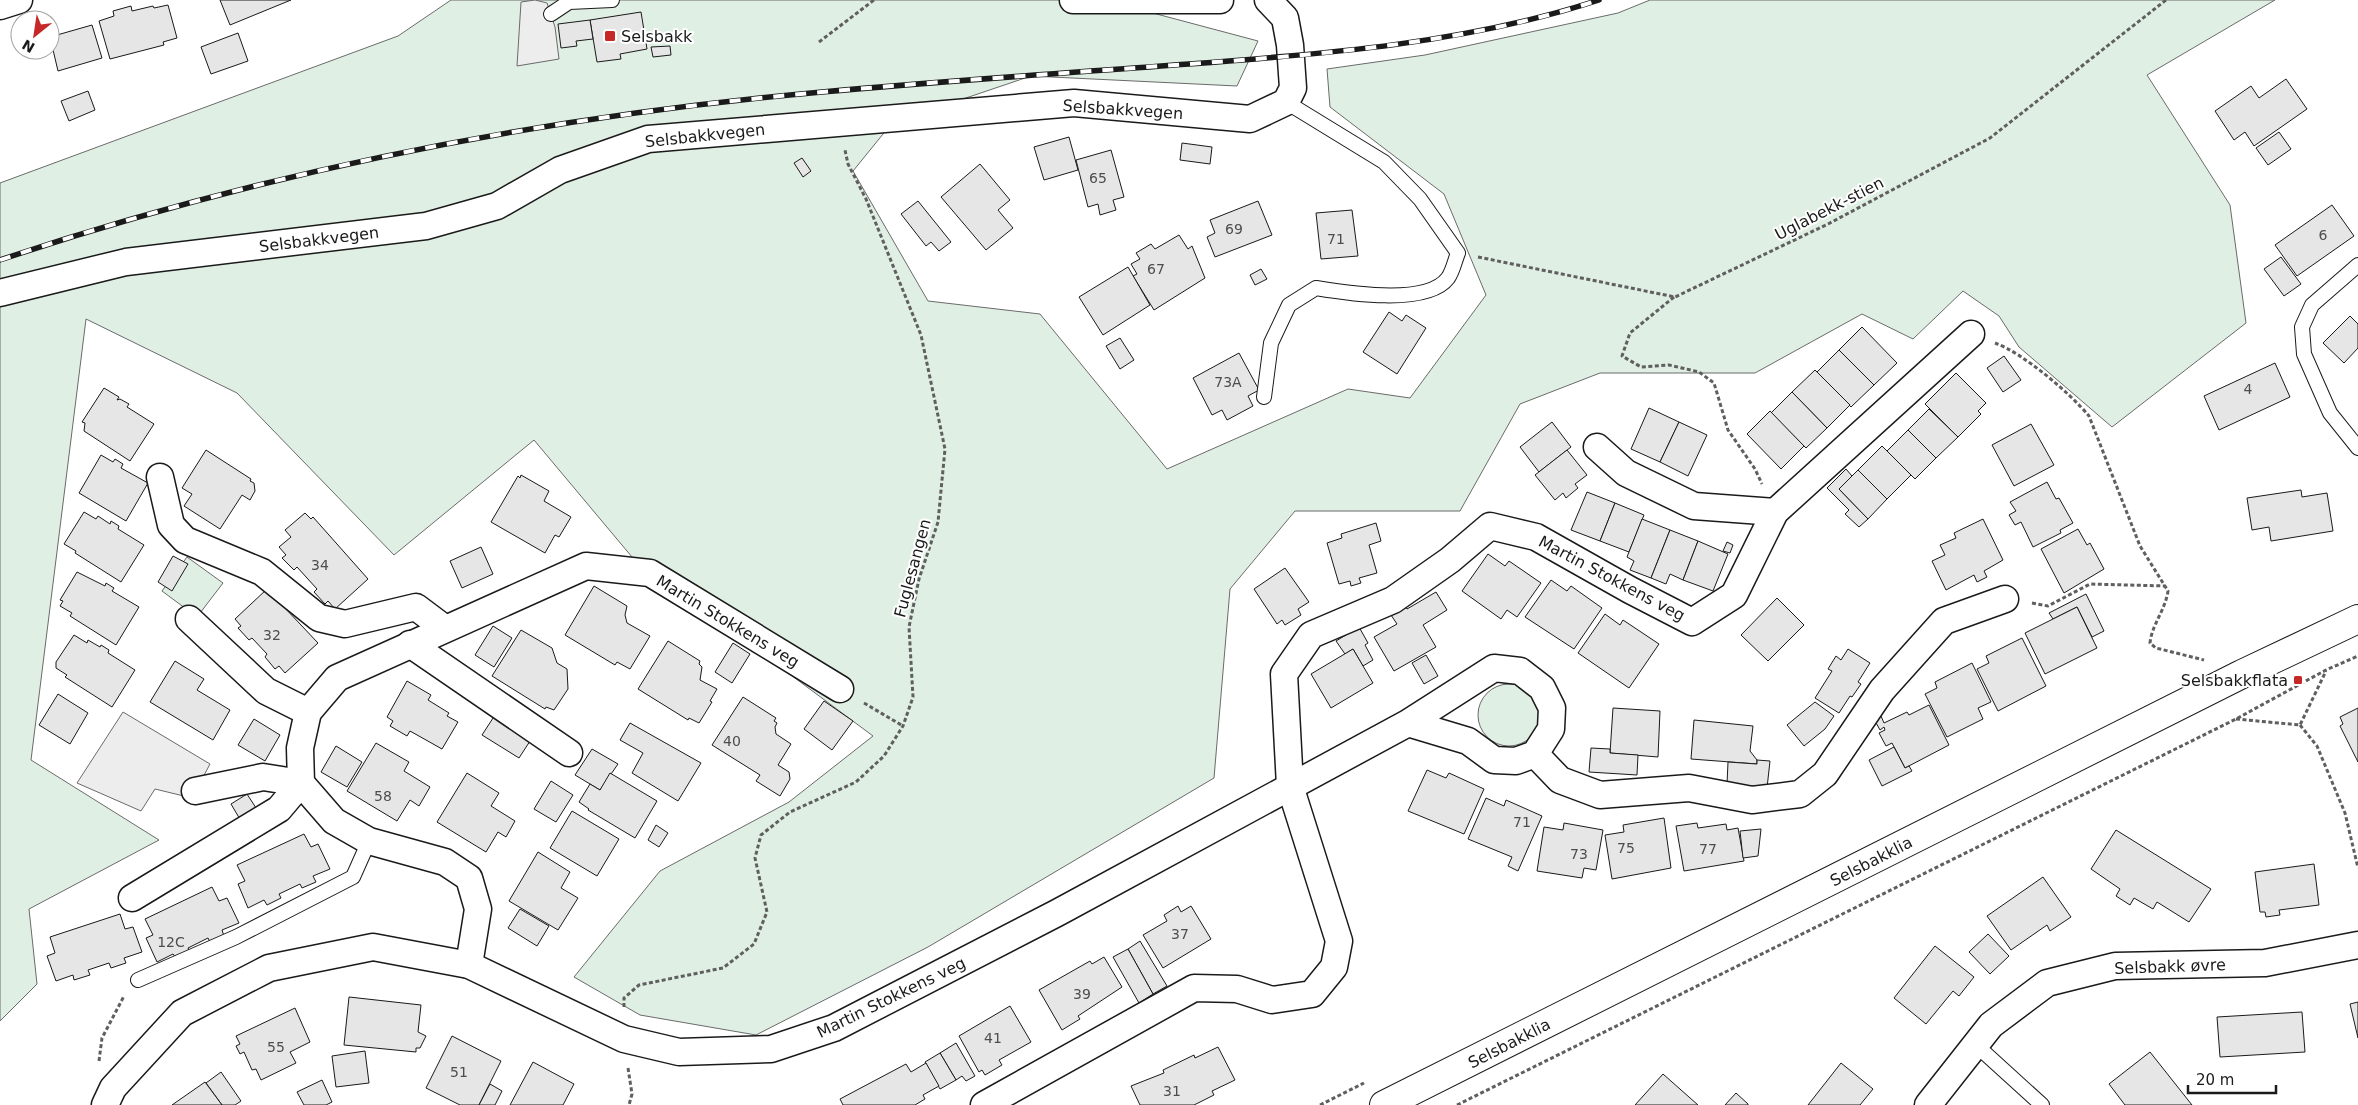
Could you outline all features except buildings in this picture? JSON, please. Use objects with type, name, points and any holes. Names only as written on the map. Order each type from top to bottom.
[{"type":"street","points":[[0,6],[19,0]]},
{"type":"street","points":[[1073,0],[1220,0]]},
{"type":"street","points":[[1268,0],[1285,18],[1290,45],[1293,88],[1286,102]]},
{"type":"street","name":"Selsbakkvegen","points":[[0,293],[126,262],[426,226],[497,206],[560,170],[648,138],[1074,103],[1250,120],[1286,102]]},
{"type":"street","name":"Martin Stokkens veg","points":[[984,1105],[1194,988],[1237,989],[1272,1000],[1312,994],[1334,967],[1339,940],[1290,786],[1284,674],[1311,635],[1393,600],[1450,560],[1490,526],[1536,537],[1630,590],[1692,622],[1734,595],[1775,512],[1971,334]]},
{"type":"street","points":[[1598,448],[1626,473],[1694,506],[1775,512]]},
{"type":"street","points":[[160,477],[172,525],[185,540],[262,572],[319,618],[346,624],[416,607],[444,628]]},
{"type":"street","name":"Martin Stokkens veg","points":[[301,783],[300,748],[308,712],[336,678],[586,566],[650,573],[840,689]]},
{"type":"street","points":[[1408,723],[1468,741],[1494,760],[1516,761],[1535,754],[1560,780],[1600,795],[1689,788],[1752,800],[1800,794],[1825,774],[1882,690],[1944,622],[2005,599]]},
{"type":"street","points":[[189,619],[266,691],[308,712]]},
{"type":"street","name":"Selsbakklia","points":[[1384,1105],[2242,674],[2358,619]]},
{"type":"street","points":[[410,644],[569,753]]},
{"type":"street","name":"Martin Stokkens veg","points":[[109,1096],[182,1013],[269,968],[373,947],[469,965],[624,1039],[679,1052],[771,1049],[834,1028],[1057,913],[1408,723],[1494,668],[1520,671],[1542,688],[1552,708],[1550,729],[1535,754]]},
{"type":"street","points":[[195,791],[263,777],[301,783],[334,821],[369,841],[445,862],[469,878],[478,909],[469,965]]},
{"type":"street","points":[[132,898],[279,809],[301,783]]},
{"type":"street","name":"Selsbakk øvre","points":[[1928,1105],[1991,1025],[2047,983],[2115,966],[2265,963],[2358,944]]},
{"type":"lane","points":[[551,14],[569,2],[612,0]]},
{"type":"lane","points":[[1264,397],[1271,342],[1289,305],[1316,288],[1369,296],[1425,292],[1447,279],[1458,252],[1420,199],[1384,162],[1286,102]]},
{"type":"lane","points":[[2358,265],[2312,305],[2302,327],[2304,354],[2330,413],[2358,448]]},
{"type":"lane","points":[[138,980],[236,937],[353,877],[369,841]]},
{"type":"lane","points":[[1976,1045],[2042,1105]]},
{"type":"path","points":[[819,42],[874,0]]},
{"type":"path","name":"Uglabekk-stien","points":[[1775,512],[1754,469],[1728,430],[1714,383],[1699,372],[1669,364],[1641,367],[1622,356],[1630,333],[1675,297],[1828,224],[1990,138],[2166,0]]},
{"type":"path","name":"Fuglesangen","points":[[629,1105],[632,1094],[624,1039],[624,998],[639,984],[723,968],[754,944],[767,912],[755,858],[761,835],[790,812],[856,782],[884,756],[903,726],[913,697],[909,626],[918,579],[938,522],[944,449],[921,335],[866,199],[848,164],[840,123]]},
{"type":"path","points":[[1458,252],[1675,297]]},
{"type":"path","points":[[1971,334],[2012,349],[2075,399],[2089,416],[2140,546],[2168,591],[2165,606],[2151,632],[2150,642],[2156,648],[2207,660]]},
{"type":"path","points":[[2005,599],[2048,606],[2090,584],[2166,586]]},
{"type":"path","points":[[1457,1105],[2236,719],[2326,670],[2358,656]]},
{"type":"path","points":[[2300,725],[2326,670]]},
{"type":"path","points":[[840,689],[903,726]]},
{"type":"path","points":[[2236,719],[2300,725],[2317,746],[2345,813],[2358,868]]},
{"type":"path","points":[[109,1096],[99,1066],[102,1038],[122,997],[138,980]]},
{"type":"green space","points":[[451,0],[1104,0],[1258,41],[1237,86],[1031,76],[892,123],[853,171],[928,301],[1040,314],[1167,469],[1348,389],[1410,398],[1486,295],[1444,194],[1330,107],[1327,69],[1425,55],[1618,13],[1650,0],[2275,0],[2147,75],[2230,205],[2246,323],[2112,427],[2019,347],[1999,316],[1963,291],[1913,339],[1862,314],[1755,373],[1600,373],[1520,404],[1460,511],[1295,511],[1230,589],[1214,778],[928,947],[756,1035],[640,1015],[574,977],[660,871],[789,802],[873,736],[632,557],[534,440],[394,555],[237,393],[86,319],[31,760],[159,840],[29,909],[37,984],[0,1021],[0,183],[398,36]]},
{"type":"green space","points":[[187,557],[223,583],[197,617],[162,591]]},
{"type":"green space","points":[[1509,684],[1526,689],[1531,693],[1535,698],[1540,715],[1535,732],[1531,737],[1526,741],[1509,746],[1492,741],[1487,737],[1483,732],[1478,715],[1483,698],[1487,693],[1492,689]]},
{"type":"shaded area","points":[[535,0],[547,3],[555,27],[559,59],[517,66],[521,2]]},
{"type":"shaded area","points":[[123,712],[210,764],[192,798],[155,789],[141,811],[77,783]]},
{"type":"railway","points":[[0,260],[100,228],[303,174],[406,152],[613,116],[822,92],[1344,51],[1448,37],[1499,27],[1599,0]]},
{"type":"place","name":"Selsbakk","points":[[610,36]]},
{"type":"place","name":"Selsbakkflata","points":[[2298,680]]}]
